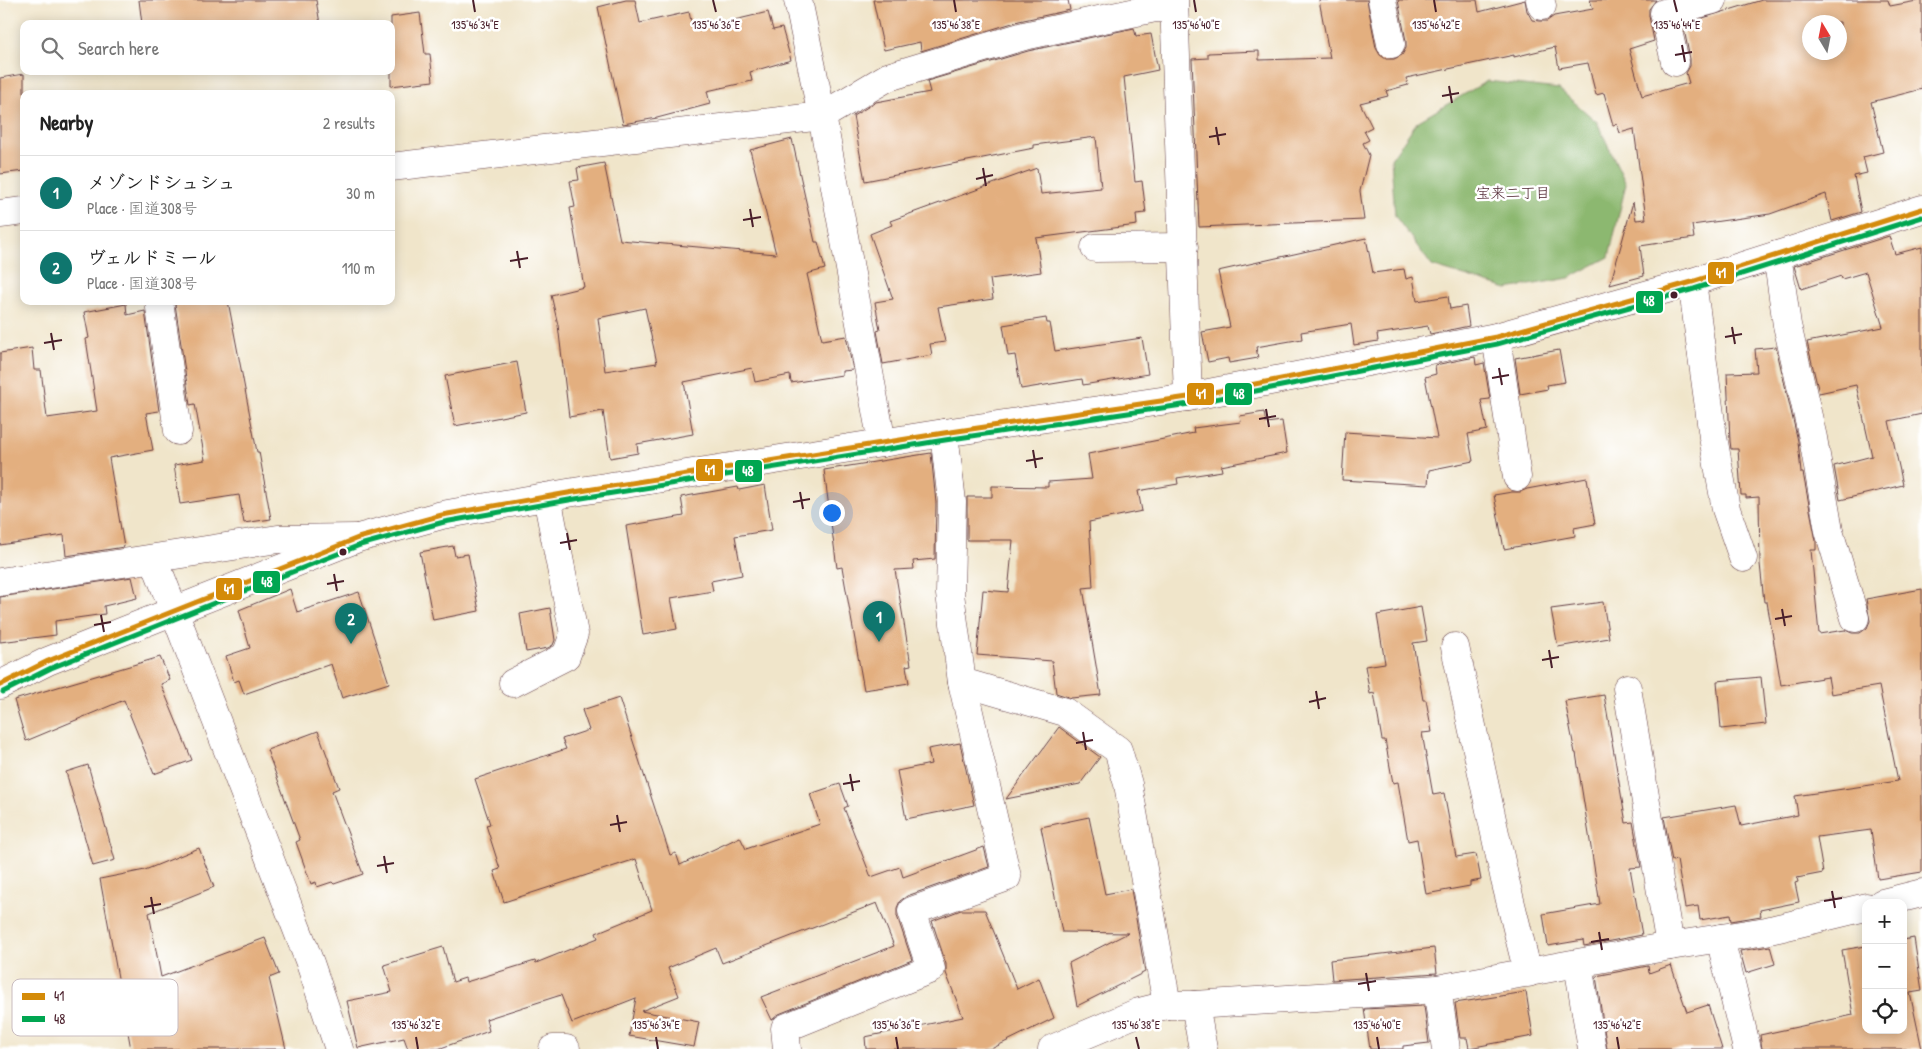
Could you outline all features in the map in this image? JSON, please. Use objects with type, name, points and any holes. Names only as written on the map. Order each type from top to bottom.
[{"type":"main road","points":[[798,0],[822,116],[882,443]]},
{"type":"main road","points":[[1382,0],[1391,44]]},
{"type":"main road","points":[[1675,62],[1664,13],[1713,0]]},
{"type":"main road","points":[[395,167],[822,116],[888,77],[1024,36],[1092,11],[1155,8],[1174,5],[1188,397]]},
{"type":"main road","points":[[0,685],[48,660],[358,538],[442,515],[944,433],[1188,397],[1496,337],[1692,282],[1922,209]]},
{"type":"main road","points":[[0,214],[20,212]]},
{"type":"main road","points":[[1095,248],[1184,247]]},
{"type":"main road","points":[[1777,255],[1788,325],[1813,438],[1829,531],[1855,618]]},
{"type":"main road","points":[[1692,282],[1713,436],[1726,509],[1744,558]]},
{"type":"main road","points":[[160,305],[178,431]]},
{"type":"main road","points":[[1496,337],[1517,478]]},
{"type":"main road","points":[[787,1049],[785,1028],[931,969],[912,911],[1007,877],[962,682],[950,594],[952,502],[944,433]]},
{"type":"main road","points":[[513,683],[566,656],[574,634],[547,497]]},
{"type":"main road","points":[[0,582],[278,540],[358,538]]},
{"type":"main road","points":[[154,559],[310,963],[339,1049]]},
{"type":"main road","points":[[1455,647],[1505,880],[1528,973]]},
{"type":"main road","points":[[962,682],[1065,712],[1118,750],[1128,784],[1167,1004]]},
{"type":"main road","points":[[1628,688],[1670,946]]},
{"type":"main road","points":[[1898,899],[1922,893]]},
{"type":"main road","points":[[1052,1049],[1139,1012],[1167,1004],[1195,1005],[1437,989],[1670,946],[1766,931],[1862,908]]},
{"type":"main road","points":[[1720,938],[1747,1049]]},
{"type":"main road","points":[[1578,964],[1592,1049]]},
{"type":"main road","points":[[1437,989],[1446,1049]]},
{"type":"main road","points":[[1195,1005],[1203,1049]]},
{"type":"main road","points":[[553,1049],[566,1049]]},
{"type":"green space","points":[[1487,81],[1559,89],[1597,122],[1626,184],[1609,257],[1569,278],[1507,289],[1432,266],[1395,216],[1391,159],[1417,122]]},
{"type":"building","points":[[139,0],[316,0],[319,20],[142,20]]},
{"type":"building","points":[[626,0],[635,0],[640,23],[689,12],[693,30],[768,12],[773,30],[782,28],[791,60],[750,72],[752,81],[707,91],[710,104],[657,118],[623,124],[598,7]]},
{"type":"building","points":[[873,0],[1068,0],[1070,10],[1019,21],[921,51],[920,42],[884,50]]},
{"type":"building","points":[[1319,0],[1367,0],[1376,48],[1380,55],[1386,59],[1394,59],[1402,55],[1406,48],[1398,0],[1477,0],[1479,12],[1525,0],[1527,11],[1532,20],[1547,21],[1554,16],[1593,9],[1590,0],[1656,0],[1649,9],[1654,41],[1629,49],[1642,96],[1689,83],[1686,73],[1690,66],[1690,59],[1683,24],[1762,0],[1888,0],[1890,6],[1922,0],[1922,89],[1871,102],[1883,152],[1863,157],[1867,173],[1854,176],[1861,212],[1832,221],[1826,194],[1770,214],[1692,225],[1694,238],[1640,246],[1644,276],[1610,285],[1633,202],[1636,220],[1646,219],[1634,129],[1620,133],[1617,124],[1613,125],[1604,93],[1596,95],[1588,63],[1559,68],[1555,47],[1406,78],[1408,85],[1386,91],[1388,96],[1360,103],[1372,127],[1364,131],[1369,140],[1363,143],[1369,155],[1360,191],[1364,220],[1199,227],[1192,59],[1208,58],[1208,53],[1259,51],[1259,60],[1330,58]]},
{"type":"building","points":[[420,13],[425,54],[430,54],[433,81],[391,86],[391,75],[395,75],[395,20],[391,20],[391,17]]},
{"type":"building","points":[[1134,28],[1136,36],[1151,34],[1158,70],[1124,77],[1135,182],[1142,181],[1146,213],[1136,214],[1137,225],[1036,238],[1041,272],[990,279],[993,299],[938,307],[945,342],[930,344],[932,355],[883,364],[877,331],[880,330],[875,302],[893,299],[870,234],[892,225],[890,221],[1037,168],[1041,194],[1101,188],[1096,137],[1034,145],[1034,148],[865,181],[853,116],[876,102],[930,92],[927,81],[1028,51]]},
{"type":"building","points":[[24,75],[24,90],[20,90],[20,172],[0,174],[0,78]]},
{"type":"building","points":[[792,139],[815,242],[818,242],[825,269],[807,274],[822,340],[846,336],[853,370],[842,371],[842,375],[791,383],[790,375],[755,382],[752,368],[684,382],[693,434],[637,444],[638,453],[610,458],[603,411],[569,417],[558,325],[551,295],[584,287],[570,208],[575,207],[570,181],[579,180],[577,168],[604,163],[620,240],[776,254],[750,150]],"holes":[[[645,308],[657,363],[605,371],[598,318]]]},
{"type":"building","points":[[1889,236],[1895,254],[1922,247],[1922,414],[1889,421],[1903,485],[1840,500],[1834,466],[1872,456],[1856,385],[1819,393],[1807,342],[1883,327],[1866,272],[1842,279],[1841,276],[1801,289],[1794,266]]},
{"type":"building","points":[[1366,238],[1373,273],[1404,269],[1406,279],[1413,277],[1417,301],[1448,296],[1450,309],[1466,306],[1469,326],[1430,334],[1428,326],[1377,334],[1378,341],[1354,345],[1351,324],[1301,332],[1302,339],[1256,347],[1258,358],[1229,363],[1228,358],[1208,362],[1202,332],[1230,327],[1218,271]]},
{"type":"building","points":[[121,305],[126,305],[127,315],[145,311],[159,411],[146,413],[153,450],[109,458],[124,547],[66,556],[64,535],[0,545],[0,353],[32,348],[34,370],[41,370],[47,418],[97,411],[86,339],[89,338],[84,312]]},
{"type":"building","points":[[175,305],[229,305],[271,519],[244,523],[239,495],[180,504],[174,465],[205,460],[195,404],[190,405]]},
{"type":"building","points":[[1046,318],[1047,323],[1050,323],[1055,351],[1142,338],[1148,374],[1083,385],[1082,379],[1021,389],[1015,355],[1008,356],[1003,325]]},
{"type":"building","points":[[1776,347],[1798,441],[1801,473],[1803,473],[1816,541],[1816,550],[1811,550],[1819,634],[1845,630],[1852,633],[1860,633],[1867,628],[1870,621],[1866,599],[1922,589],[1922,872],[1878,879],[1871,830],[1817,837],[1823,873],[1797,878],[1798,882],[1795,883],[1799,902],[1760,910],[1761,916],[1731,921],[1730,915],[1700,920],[1698,906],[1685,908],[1677,860],[1672,861],[1664,817],[1736,805],[1741,826],[1798,815],[1795,796],[1898,781],[1879,686],[1831,694],[1828,677],[1781,685],[1767,602],[1764,602],[1760,564],[1759,497],[1746,498],[1746,495],[1741,495],[1738,449],[1731,449],[1730,441],[1727,373],[1757,372],[1755,349]]},
{"type":"building","points":[[1559,350],[1565,382],[1547,385],[1548,389],[1520,394],[1515,358]]},
{"type":"building","points":[[1475,357],[1476,365],[1484,363],[1490,399],[1481,400],[1487,430],[1468,434],[1473,461],[1429,470],[1428,485],[1342,480],[1345,432],[1437,438],[1425,377],[1436,374],[1435,365]]},
{"type":"building","points":[[517,362],[526,412],[455,426],[445,376]]},
{"type":"building","points":[[1264,412],[1266,423],[1282,421],[1287,453],[1221,466],[1222,471],[1177,478],[1178,484],[1138,491],[1142,511],[1089,522],[1093,587],[1083,588],[1101,695],[1071,698],[1056,693],[1052,661],[977,655],[983,590],[1008,592],[1013,540],[967,540],[967,497],[992,497],[992,486],[1048,487],[1048,482],[1092,479],[1088,454],[1194,433],[1193,428],[1241,422],[1240,416]]},
{"type":"building","points":[[931,453],[936,503],[935,559],[913,561],[914,569],[895,570],[911,665],[906,666],[909,683],[864,690],[842,567],[837,568],[824,470]]},
{"type":"building","points":[[1587,478],[1595,524],[1574,528],[1575,536],[1504,549],[1494,495],[1520,492],[1527,489]]},
{"type":"building","points":[[765,485],[772,530],[735,536],[742,575],[711,581],[713,591],[671,598],[677,629],[643,635],[626,526],[684,516],[681,497],[738,487],[739,490]]},
{"type":"building","points":[[453,546],[455,556],[468,554],[479,611],[433,620],[420,552]]},
{"type":"building","points":[[132,577],[137,598],[104,606],[105,614],[55,621],[56,635],[0,642],[0,597]]},
{"type":"building","points":[[290,589],[297,612],[359,592],[389,683],[342,698],[331,664],[244,694],[239,680],[234,682],[226,656],[250,648],[239,610]]},
{"type":"building","points":[[1603,602],[1609,638],[1558,647],[1551,609]]},
{"type":"building","points":[[1421,607],[1427,641],[1413,643],[1423,700],[1426,700],[1432,732],[1422,733],[1433,795],[1444,793],[1456,857],[1476,854],[1481,880],[1470,882],[1470,886],[1426,894],[1417,839],[1408,841],[1398,782],[1393,783],[1385,740],[1382,740],[1374,693],[1370,694],[1365,666],[1385,663],[1377,615]]},
{"type":"building","points":[[550,608],[555,640],[553,645],[548,648],[526,652],[520,614]]},
{"type":"building","points":[[160,657],[170,680],[161,684],[192,760],[154,774],[124,700],[26,741],[14,700]]},
{"type":"building","points":[[1761,677],[1766,724],[1721,729],[1717,681]]},
{"type":"building","points":[[1604,695],[1626,823],[1633,822],[1641,867],[1630,868],[1642,935],[1584,946],[1583,940],[1548,946],[1543,914],[1600,904],[1576,753],[1565,701]]},
{"type":"building","points":[[619,698],[670,855],[676,853],[680,865],[740,837],[746,849],[820,824],[810,794],[840,784],[848,806],[844,808],[871,877],[900,867],[903,877],[984,847],[989,867],[907,896],[900,901],[897,908],[897,916],[912,960],[779,1014],[772,1020],[761,997],[894,946],[877,903],[722,963],[716,948],[668,968],[679,996],[641,1011],[699,1022],[694,1047],[629,1036],[636,998],[572,1023],[561,995],[486,1019],[489,1031],[438,1049],[408,1049],[404,1038],[358,1048],[347,1001],[392,992],[384,965],[443,947],[453,982],[465,978],[466,982],[535,961],[536,963],[598,938],[596,933],[652,910],[636,859],[504,902],[494,871],[500,869],[486,825],[490,824],[475,779],[566,749],[562,739],[589,730],[582,710]]},
{"type":"building","points":[[1059,727],[1100,757],[1080,784],[1006,799]]},
{"type":"building","points":[[318,731],[339,788],[332,791],[363,874],[334,884],[332,882],[317,887],[316,882],[311,884],[296,842],[300,840],[267,750]]},
{"type":"building","points":[[960,743],[974,805],[906,819],[897,771],[931,764],[928,749]]},
{"type":"building","points":[[88,765],[115,860],[93,866],[66,772]]},
{"type":"building","points":[[1089,817],[1105,894],[1131,889],[1145,972],[1077,1006],[1069,963],[1128,933],[1062,932],[1041,827]]},
{"type":"building","points":[[199,848],[214,887],[149,913],[161,977],[265,938],[279,974],[269,978],[286,1049],[131,1049],[129,1036],[178,1036],[178,979],[118,979],[100,879],[145,870]]},
{"type":"building","points":[[961,910],[985,910],[1017,989],[1039,978],[1054,1018],[991,1049],[866,1049],[865,1037],[963,1017],[946,973],[946,964],[932,921]]},
{"type":"building","points":[[1914,938],[1922,991],[1910,993],[1922,1049],[1762,1049],[1760,1035],[1853,1015],[1842,950],[1862,947],[1862,1034],[1907,1034],[1907,939]]},
{"type":"building","points":[[1770,946],[1775,964],[1746,973],[1740,951]]},
{"type":"building","points":[[1434,948],[1437,973],[1332,980],[1330,960]]},
{"type":"building","points":[[1671,965],[1687,1012],[1708,1005],[1722,1049],[1607,1049],[1596,976],[1648,966],[1649,973]]},
{"type":"building","points":[[1526,992],[1533,1036],[1469,1048],[1467,1038],[1460,1038],[1455,1003]]},
{"type":"building","points":[[1424,1006],[1429,1043],[1403,1046],[1403,1049],[1370,1049],[1364,1009]]},
{"type":"transit line","name":"41","points":[[0,685],[48,661],[358,538],[442,515],[944,433],[1188,397],[1496,337],[1692,282],[1922,209]]},
{"type":"transit line","name":"48","points":[[3,692],[51,668],[360,545],[444,522],[569,500],[945,440],[1189,404],[1497,344],[1694,289],[1922,217]]},
{"type":"place","name":"メゾンドシュシュ","points":[[879,642]]},
{"type":"place","name":"ヴェルドミール","points":[[351,644]]},
{"type":"district","name":"宝来二丁目","points":[[1513,193]]}]
